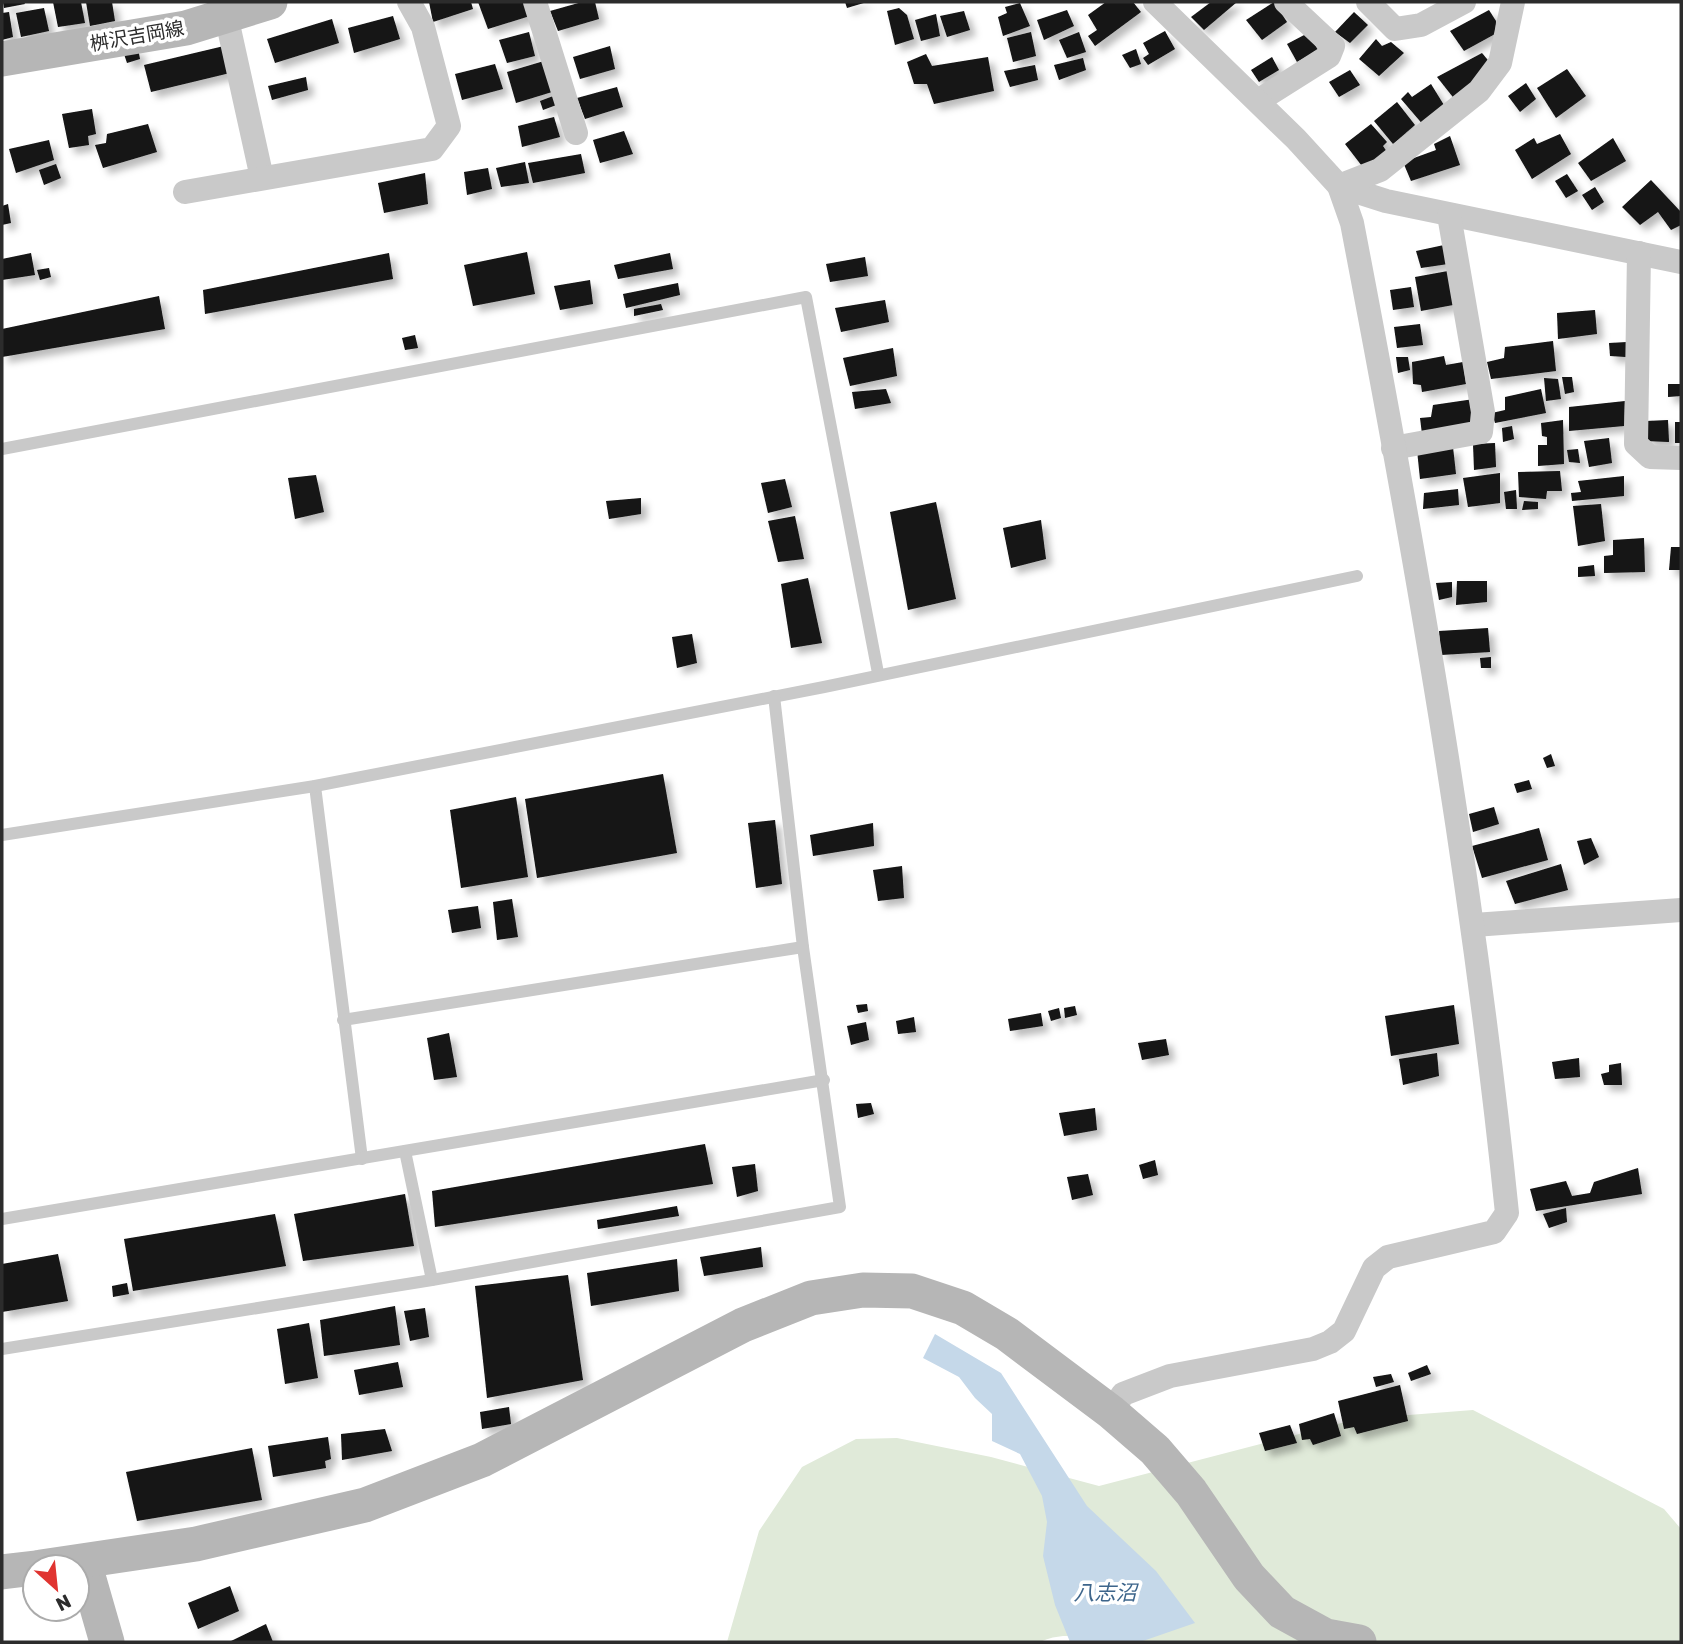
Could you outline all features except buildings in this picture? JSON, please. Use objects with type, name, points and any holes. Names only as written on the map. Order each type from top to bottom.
[{"type":"street","name":"桝沢吉岡線","points":[[2,59],[187,28],[270,2]]},
{"type":"street","points":[[185,192],[432,149],[449,126],[423,26],[409,2]]},
{"type":"street","points":[[535,2],[576,133]]},
{"type":"street","points":[[1258,101],[1329,56],[1333,46],[1286,2]]},
{"type":"street","points":[[1368,2],[1395,29],[1421,24],[1464,2]]},
{"type":"street","points":[[1339,186],[1380,170],[1479,91],[1500,63],[1513,2]]},
{"type":"street","points":[[1111,1412],[1123,1394],[1170,1376],[1312,1349],[1330,1342],[1343,1331],[1374,1268],[1388,1256],[1494,1232],[1507,1213],[1474,925],[1435,675],[1352,223],[1339,186],[1165,5]]},
{"type":"street","points":[[226,16],[262,178]]},
{"type":"street","points":[[1339,186],[1386,201],[1681,262]]},
{"type":"street","points":[[1393,448],[1481,432],[1483,412],[1449,215]]},
{"type":"street","points":[[1639,253],[1636,443],[1650,457],[1681,458]]},
{"type":"street","points":[[1474,925],[1681,910]]},
{"type":"street","points":[[91,1561],[196,1544],[365,1505],[482,1460],[743,1325],[811,1298],[863,1290],[912,1291],[962,1308],[1007,1334],[1111,1412],[1155,1450],[1191,1492],[1249,1577],[1282,1612],[1326,1636],[1359,1642]]},
{"type":"street","points":[[2,1572],[21,1570]]},
{"type":"street","points":[[91,1586],[107,1642]]},
{"type":"lane","points":[[2,449],[806,298],[878,673]]},
{"type":"lane","points":[[2,835],[315,786],[774,696],[1357,576]]},
{"type":"lane","points":[[2,1349],[432,1280],[840,1207],[803,947],[774,696]]},
{"type":"lane","points":[[315,786],[362,1159]]},
{"type":"lane","points":[[344,1020],[803,947]]},
{"type":"lane","points":[[2,1219],[824,1080]]},
{"type":"lane","points":[[405,1151],[432,1280]]},
{"type":"green space","points":[[1473,1410],[1664,1509],[1681,1529],[1681,1642],[1089,1642],[1078,1637],[1065,1636],[1040,1642],[727,1642],[759,1531],[802,1467],[856,1439],[897,1438],[991,1457],[1099,1486],[1357,1419]]},
{"type":"water","name":"八志沼","points":[[935,1334],[1001,1373],[1087,1506],[1156,1571],[1195,1623],[1140,1642],[1070,1642],[1055,1605],[1043,1556],[1047,1522],[1042,1496],[1020,1454],[992,1441],[992,1414],[959,1377],[923,1358]]}]
